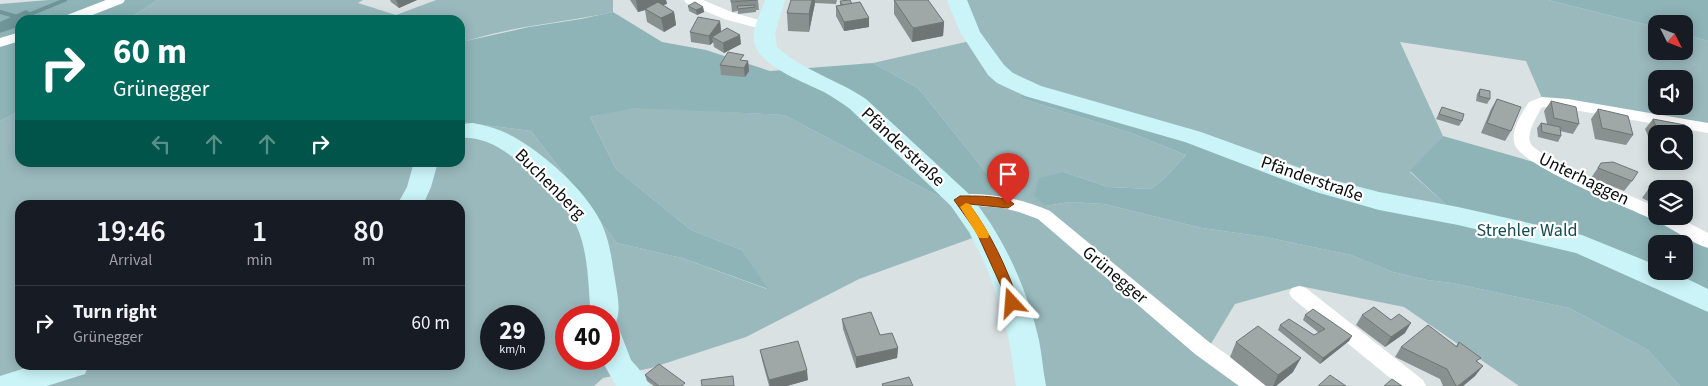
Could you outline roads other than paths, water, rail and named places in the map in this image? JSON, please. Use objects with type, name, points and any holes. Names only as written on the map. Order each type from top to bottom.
[{"type":"street","points":[[80,15],[118,0]]},
{"type":"street","points":[[691,0],[718,13],[765,26],[776,0]]},
{"type":"street","name":"Pfänderstraße","points":[[957,0],[970,32],[996,70],[1005,78],[1033,91],[1193,137],[1334,189],[1379,201],[1468,218],[1582,245],[1648,272],[1708,301]]},
{"type":"street","name":"Pfänderstraße","points":[[765,26],[765,44],[775,56],[858,104],[960,200],[981,230],[1007,286],[1024,339],[1031,386]]},
{"type":"street","points":[[0,43],[15,38]]},
{"type":"street","name":"Unterhaggen","points":[[1648,210],[1550,165],[1529,152],[1520,139],[1535,105],[1542,102],[1568,104],[1708,128]]},
{"type":"street","name":"Buchenberg","points":[[465,131],[489,135],[513,146],[572,200],[590,224],[604,305]]},
{"type":"street","points":[[413,200],[419,188],[425,167]]},
{"type":"street","name":"Grünegger","points":[[960,200],[982,200],[1008,204],[1036,211],[1051,220],[1195,342],[1255,386]]},
{"type":"street","points":[[1679,225],[1708,240]]},
{"type":"street","points":[[1299,293],[1415,386]]},
{"type":"street","points":[[8,386],[58,370]]},
{"type":"street","points":[[620,370],[635,386]]},
{"type":"waterway","points":[[28,15],[65,0]]},
{"type":"waterway","points":[[0,12],[15,16]]},
{"type":"park label","name":"Strehler Wald","points":[[1527,230]]}]
